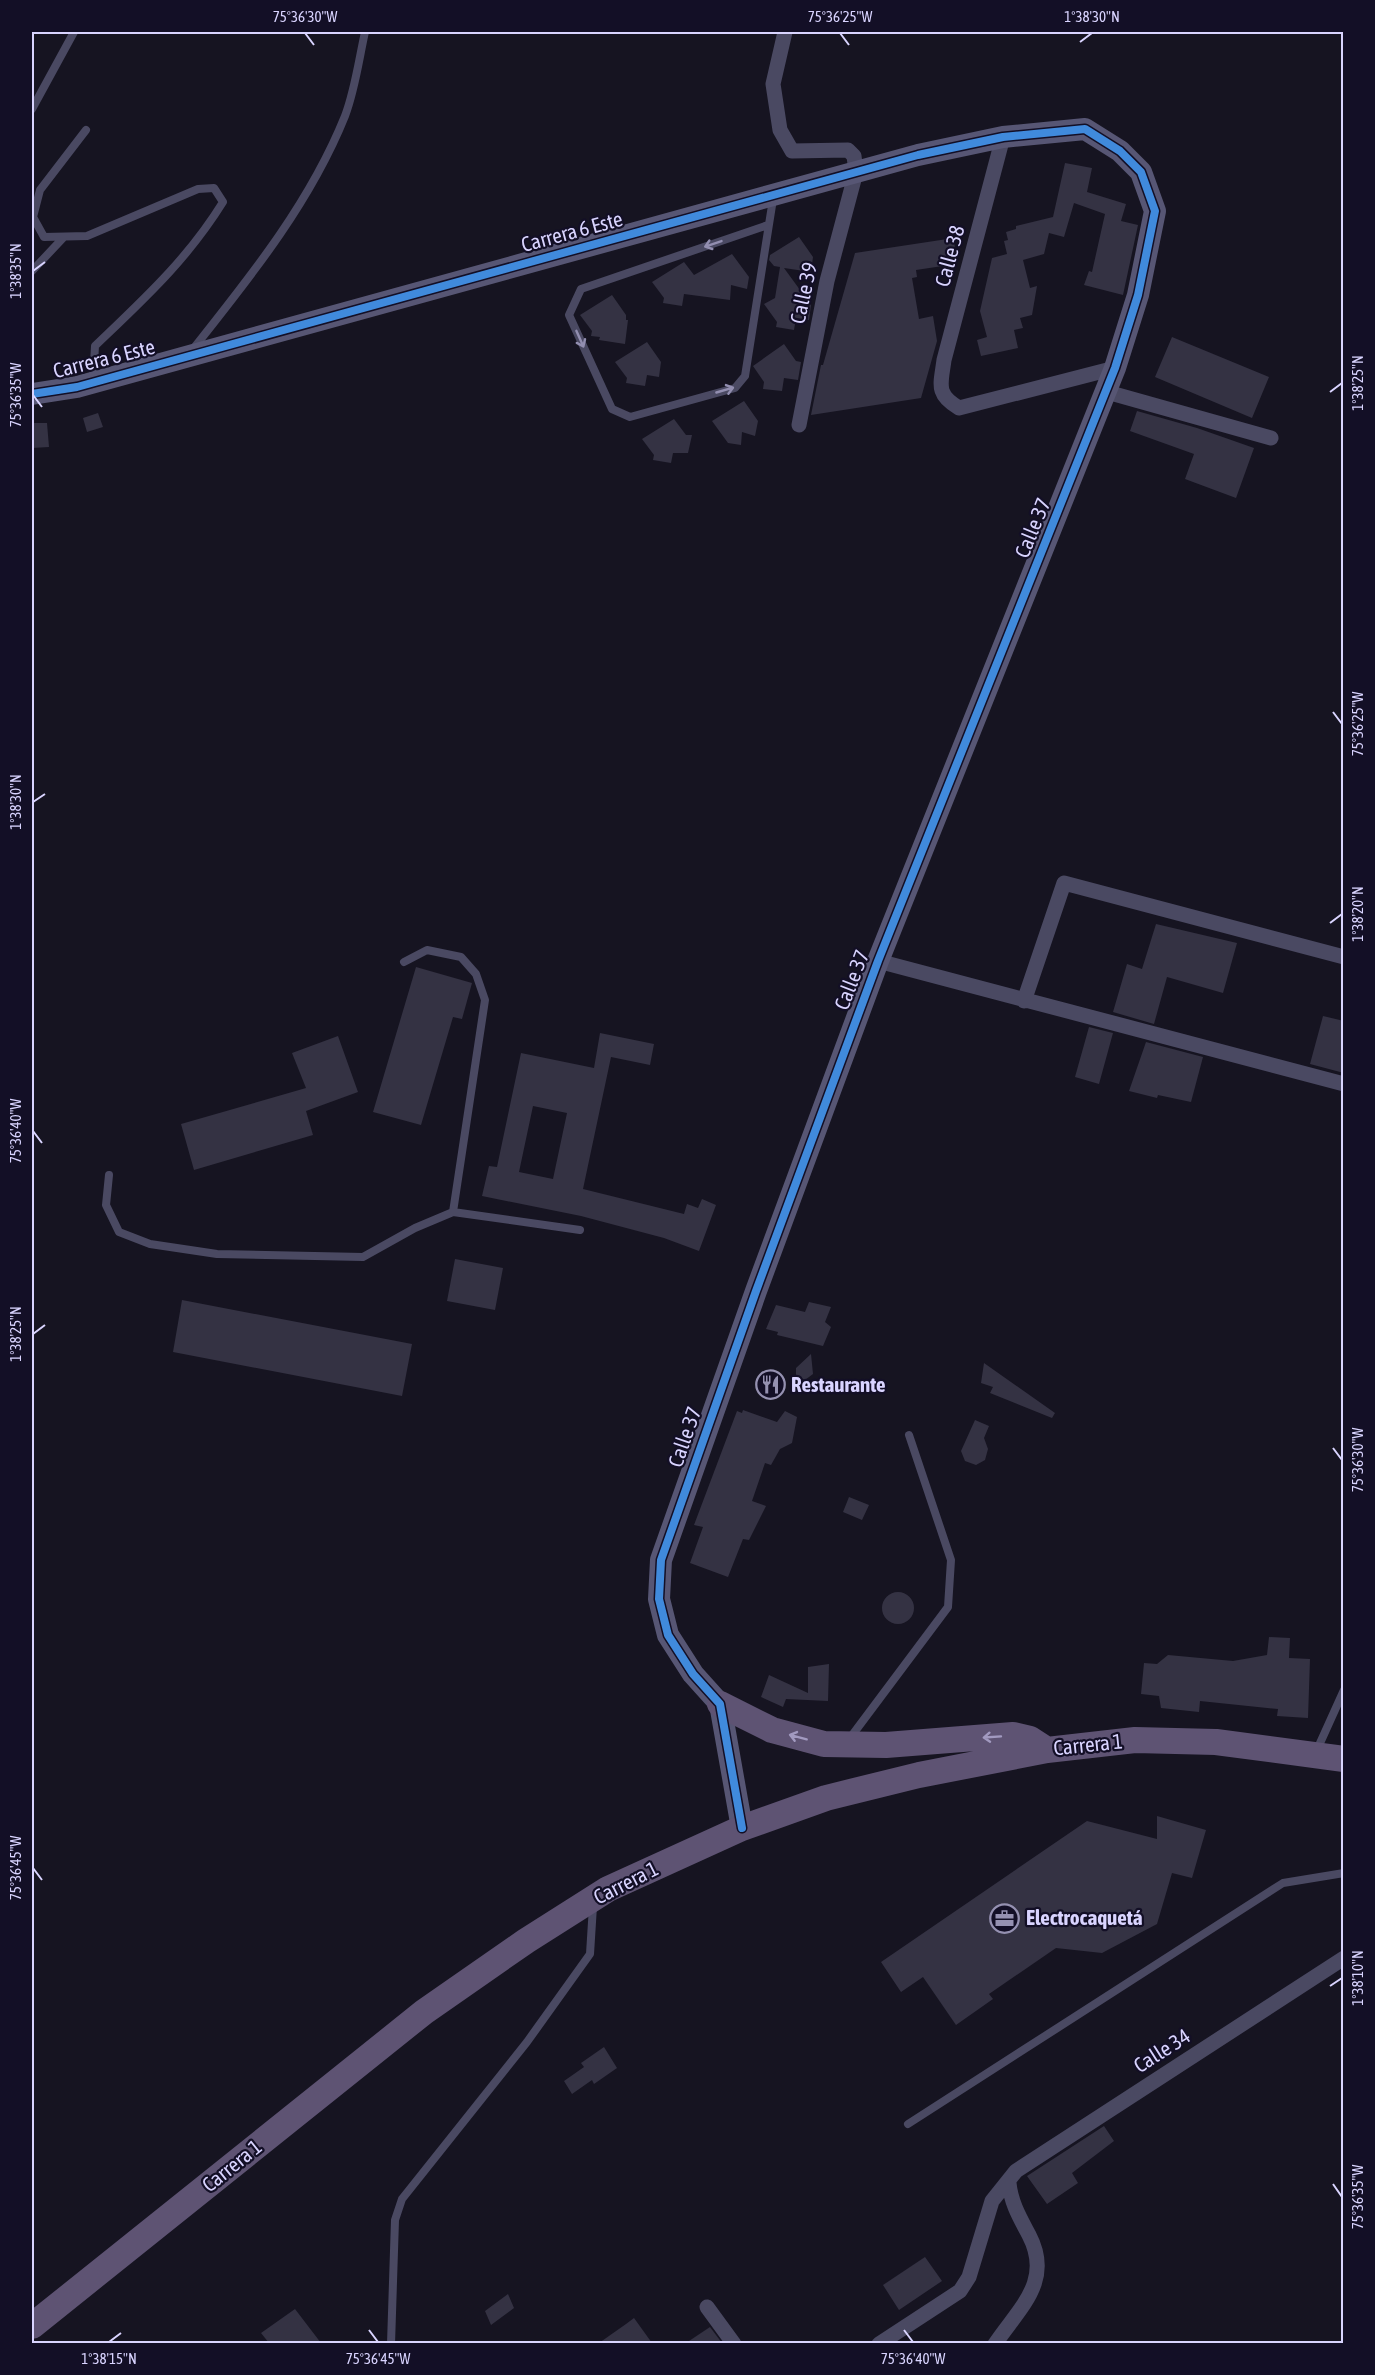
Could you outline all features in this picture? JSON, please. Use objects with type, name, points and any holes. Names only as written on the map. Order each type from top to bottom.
[{"type":"main road","points":[[720,1704],[772,1730],[824,1744],[886,1745],[1013,1735],[1030,1739],[1047,1749]]},
{"type":"main road","name":"Carrera 1","points":[[32,2326],[424,2012],[526,1941],[594,1898],[742,1828],[826,1798],[918,1775],[1047,1749],[1135,1740],[1158,1740],[1216,1742],[1344,1759]]},
{"type":"street","points":[[785,32],[773,84],[780,130],[792,151],[848,150],[854,156],[856,172]]},
{"type":"street","name":"Carrera 6 Este","points":[[32,394],[93,383],[918,155],[1003,137],[1085,129],[1120,151]]},
{"type":"street","name":"Calle 38","points":[[1003,137],[944,360],[940,387],[945,400],[959,408],[1115,368]]},
{"type":"street","name":"Calle 37","points":[[720,1704],[693,1674],[668,1635],[658,1599],[661,1560],[756,1291],[878,961],[1115,368],[1138,295],[1155,211],[1141,172],[1120,151]]},
{"type":"street","name":"Calle 39","points":[[799,425],[827,281],[856,172]]},
{"type":"street","points":[[1107,392],[1270,438]]},
{"type":"street","points":[[1024,1001],[1064,883],[1344,957]]},
{"type":"street","points":[[878,961],[1344,1084]]},
{"type":"street","points":[[720,1704],[742,1828]]},
{"type":"street","name":"Calle 34","points":[[879,2343],[960,2291],[969,2277],[992,2201],[1009,2183],[1016,2171],[1344,1958]]},
{"type":"street","points":[[995,2343],[1036,2283],[1039,2266],[1035,2246],[1011,2200],[1009,2183]]},
{"type":"street","points":[[707,2307],[734,2343]]},
{"type":"lane","points":[[32,109],[74,32]]},
{"type":"lane","points":[[186,357],[249,279],[310,190],[346,114],[365,32]]},
{"type":"lane","points":[[86,130],[40,190],[33,217],[44,237],[87,236],[198,189],[214,189],[223,201],[203,235],[176,268],[95,346],[93,383]]},
{"type":"lane","points":[[768,225],[580,289],[569,315],[612,409],[630,417],[735,388],[745,376],[749,363],[774,195]]},
{"type":"lane","points":[[32,271],[63,238]]},
{"type":"lane","points":[[404,962],[427,950],[461,957],[476,974],[485,1000],[453,1212]]},
{"type":"lane","points":[[109,1175],[106,1205],[119,1232],[150,1244],[217,1254],[363,1257],[414,1228],[453,1212],[580,1230]]},
{"type":"lane","points":[[845,1744],[948,1607],[951,1560],[909,1435]]},
{"type":"lane","points":[[1314,1755],[1344,1690]]},
{"type":"lane","points":[[908,2124],[1283,1883],[1344,1873]]},
{"type":"lane","points":[[391,2343],[395,2220],[402,2199],[527,2042],[590,1954],[594,1898]]},
{"type":"building","points":[[1065,163],[1092,168],[1087,192],[1126,204],[1121,221],[1138,225],[1123,295],[1084,285],[1089,271],[1092,272],[1105,214],[1074,203],[1064,237],[1049,233],[1044,254],[1023,260],[1030,288],[1037,286],[1032,315],[1020,318],[1023,328],[1014,330],[1018,348],[981,356],[977,340],[987,337],[980,311],[992,258],[1007,254],[1004,241],[1008,240],[1006,232],[1016,229],[1016,226],[1053,217]]},
{"type":"building","points":[[799,237],[813,257],[811,272],[784,268],[811,305],[809,320],[796,318],[794,330],[776,327],[777,322],[764,304],[775,298],[780,267],[774,266],[769,260],[770,255]]},
{"type":"building","points":[[954,238],[956,264],[916,270],[917,277],[912,278],[919,319],[933,316],[937,341],[921,398],[811,415],[821,365],[823,365],[855,253]]},
{"type":"building","points":[[732,254],[749,277],[747,289],[731,285],[730,300],[684,294],[682,306],[663,303],[664,298],[652,282],[684,262],[694,275]]},
{"type":"building","points":[[612,295],[628,320],[625,344],[599,340],[600,337],[591,336],[592,331],[580,315]]},
{"type":"building","points":[[1172,337],[1269,377],[1252,418],[1155,377]]},
{"type":"building","points":[[647,342],[661,362],[659,377],[647,375],[645,386],[626,383],[627,378],[615,362]]},
{"type":"building","points":[[784,344],[796,361],[801,362],[798,380],[784,378],[782,391],[763,389],[764,382],[753,366]]},
{"type":"building","points":[[744,401],[758,421],[755,436],[742,432],[741,445],[728,443],[712,421]]},
{"type":"building","points":[[1137,411],[1197,428],[1254,448],[1236,498],[1185,479],[1194,454],[1130,431]]},
{"type":"building","points":[[98,413],[103,427],[87,432],[83,418]]},
{"type":"building","points":[[674,419],[686,435],[692,435],[688,453],[673,453],[671,463],[653,460],[654,455],[642,439]]},
{"type":"building","points":[[32,423],[47,423],[49,447],[32,448]]},
{"type":"building","points":[[1156,924],[1237,943],[1223,993],[1167,977],[1154,1024],[1113,1012],[1127,964],[1142,969]]},
{"type":"building","points":[[416,967],[472,983],[462,1019],[453,1017],[421,1125],[373,1112]]},
{"type":"building","points":[[1323,1016],[1344,1021],[1344,1073],[1310,1064]]},
{"type":"building","points":[[1089,1027],[1113,1033],[1099,1084],[1075,1077]]},
{"type":"building","points":[[600,1033],[654,1044],[650,1065],[611,1057],[583,1189],[684,1214],[687,1204],[698,1208],[702,1199],[716,1205],[699,1251],[664,1238],[581,1216],[482,1196],[489,1166],[497,1167],[521,1053],[594,1068]],"holes":[[[533,1106],[567,1113],[553,1179],[519,1172]]]},
{"type":"building","points":[[338,1036],[358,1092],[306,1111],[313,1135],[194,1170],[181,1124],[306,1088],[292,1053]]},
{"type":"building","points":[[1146,1042],[1203,1057],[1191,1102],[1158,1095],[1157,1098],[1129,1091]]},
{"type":"building","points":[[455,1259],[503,1268],[495,1310],[447,1301]]},
{"type":"building","points":[[182,1300],[412,1344],[402,1396],[173,1352]]},
{"type":"building","points":[[809,1302],[831,1307],[825,1322],[831,1327],[823,1346],[777,1335],[778,1332],[766,1329],[776,1305],[805,1312]]},
{"type":"building","points":[[811,1354],[813,1374],[805,1380],[796,1376],[796,1368]]},
{"type":"building","points":[[984,1363],[1055,1413],[1052,1418],[990,1393],[993,1387],[981,1383]]},
{"type":"building","points":[[743,1410],[777,1422],[785,1411],[797,1417],[792,1443],[780,1449],[771,1465],[765,1463],[752,1501],[766,1506],[749,1540],[743,1539],[728,1577],[690,1563],[703,1527],[694,1525],[737,1411],[742,1413]]},
{"type":"building","points":[[975,1420],[989,1426],[984,1438],[988,1449],[985,1460],[976,1465],[965,1461],[961,1451]]},
{"type":"building","points":[[849,1497],[869,1505],[862,1520],[843,1512]]},
{"type":"building","points":[[898,1592],[909,1597],[914,1608],[909,1619],[898,1624],[887,1619],[882,1608],[887,1597]]},
{"type":"building","points":[[1269,1637],[1290,1638],[1289,1658],[1310,1659],[1308,1718],[1277,1716],[1278,1709],[1200,1701],[1199,1712],[1161,1708],[1159,1696],[1141,1694],[1144,1663],[1157,1664],[1168,1655],[1233,1661],[1267,1655]]},
{"type":"building","points":[[829,1664],[828,1701],[786,1699],[783,1707],[761,1697],[769,1675],[808,1693],[808,1667]]},
{"type":"building","points":[[1157,1816],[1206,1830],[1192,1878],[1172,1873],[1157,1924],[1102,1953],[1056,1948],[989,1994],[993,1999],[956,2025],[923,1977],[901,1992],[881,1962],[1087,1821],[1157,1839]]},
{"type":"building","points":[[604,2047],[617,2068],[594,2084],[592,2080],[572,2094],[564,2081],[584,2067],[581,2063]]},
{"type":"building","points":[[1104,2126],[1114,2141],[1072,2173],[1078,2183],[1047,2204],[1027,2176]]},
{"type":"building","points":[[925,2257],[942,2281],[899,2310],[883,2285]]},
{"type":"building","points":[[508,2294],[514,2308],[491,2325],[485,2311]]},
{"type":"building","points":[[295,2309],[321,2343],[269,2343],[261,2333]]},
{"type":"building","points":[[634,2318],[652,2343],[599,2343],[626,2324]]},
{"type":"building","points":[[710,2327],[722,2343],[686,2343]]},
{"type":"cycle path","points":[[32,394],[77,387],[918,155],[1003,137],[1085,129],[1120,151],[1141,172],[1155,211],[1138,295],[1115,368],[878,961],[756,1291],[661,1560],[659,1599],[668,1635],[693,1674],[720,1704],[742,1828]]},
{"type":"place","name":"Restaurante","points":[[770,1385]]},
{"type":"place","name":"Electrocaquetá","points":[[1005,1918]]}]
